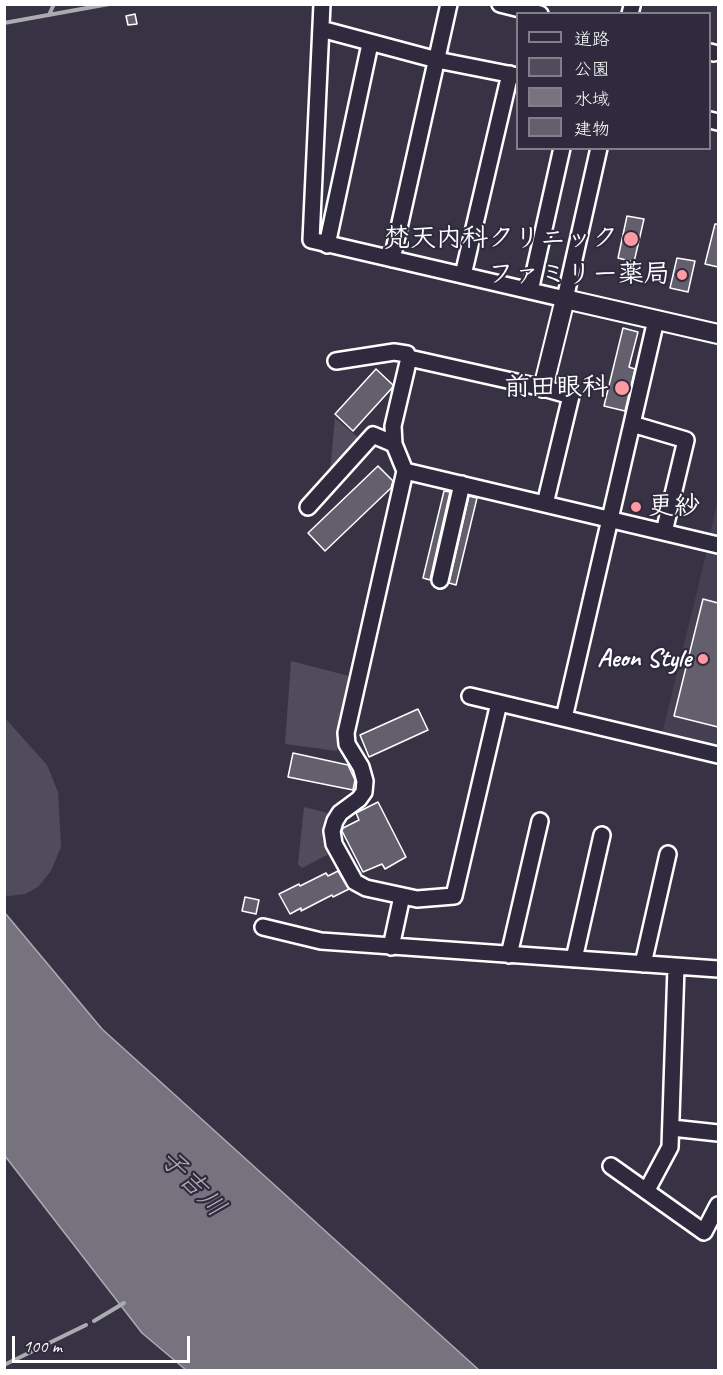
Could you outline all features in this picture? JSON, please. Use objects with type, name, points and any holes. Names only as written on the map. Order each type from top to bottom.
[{"type":"street","points":[[322,4],[311,240],[718,334]]},
{"type":"street","points":[[392,259],[449,4]]},
{"type":"street","points":[[500,4],[532,12]]},
{"type":"street","points":[[321,29],[370,44],[437,60],[514,75],[462,275]]},
{"type":"street","points":[[327,245],[370,44]]},
{"type":"street","points":[[530,291],[562,150]]},
{"type":"street","points":[[543,388],[599,150]]},
{"type":"street","points":[[564,718],[656,320]]},
{"type":"street","points":[[336,361],[394,352],[407,354],[409,358],[572,396],[545,504]]},
{"type":"street","points":[[409,358],[393,426],[394,444],[405,471],[346,734],[347,744],[361,767],[365,781],[364,792],[359,799],[340,813],[332,831],[334,844],[355,882],[366,888],[417,899],[454,896],[499,703]]},
{"type":"street","points":[[632,424],[686,440],[664,532]]},
{"type":"street","points":[[308,507],[373,435],[394,444]]},
{"type":"street","points":[[405,471],[718,545]]},
{"type":"street","points":[[440,580],[462,484]]},
{"type":"street","points":[[470,696],[718,755]]},
{"type":"street","points":[[509,955],[540,821]]},
{"type":"street","points":[[574,959],[602,835]]},
{"type":"street","points":[[643,964],[668,854]]},
{"type":"street","points":[[391,947],[402,896]]},
{"type":"street","points":[[263,927],[321,941],[718,969]]},
{"type":"street","points":[[646,1190],[670,1147],[676,967]]},
{"type":"street","points":[[672,1128],[718,1133]]},
{"type":"street","points":[[611,1166],[704,1232],[718,1205]]},
{"type":"shaded area","points":[[718,498],[718,542],[709,540]]},
{"type":"shaded area","points":[[708,546],[718,549],[718,751],[661,738]]},
{"type":"green space","points":[[335,418],[361,440],[330,471]]},
{"type":"green space","points":[[291,661],[353,677],[337,751],[285,744]]},
{"type":"green space","points":[[5,718],[47,765],[58,792],[61,847],[51,871],[38,887],[25,894],[9,896],[4,895]]},
{"type":"green space","points":[[304,807],[328,813],[322,839],[331,853],[302,868],[298,864]]},
{"type":"water","name":"子吉川","points":[[5,913],[102,1029],[479,1370],[186,1370],[142,1333],[5,1156]]},
{"type":"building","points":[[135,14],[137,24],[128,25],[126,16]]},
{"type":"building","name":"梵天内科クリニック","points":[[627,216],[644,219],[634,262],[618,258]]},
{"type":"building","points":[[715,224],[718,224],[718,267],[705,264]]},
{"type":"building","name":"ファミリー薬局","points":[[677,258],[695,261],[688,292],[670,288]]},
{"type":"building","name":"前田眼科","points":[[623,328],[638,332],[629,367],[635,369],[625,411],[604,406]]},
{"type":"building","points":[[376,369],[393,385],[392,388],[353,431],[335,414]]},
{"type":"building","points":[[378,466],[393,481],[391,488],[325,551],[308,533]]},
{"type":"building","points":[[444,491],[450,492],[430,580],[423,578]]},
{"type":"building","points":[[469,496],[477,498],[456,585],[449,583]]},
{"type":"building","name":"Aeon Style","points":[[703,599],[718,603],[718,727],[674,716]]},
{"type":"building","points":[[418,709],[428,730],[369,757],[360,735]]},
{"type":"building","points":[[293,753],[348,765],[355,780],[353,790],[288,777]]},
{"type":"building","points":[[378,802],[406,857],[385,869],[382,864],[363,872],[342,831],[343,828],[359,820],[356,813]]},
{"type":"building","points":[[338,871],[349,889],[290,914],[279,894],[326,873],[328,876]]},
{"type":"building","points":[[245,897],[259,900],[256,914],[242,911]]},
{"type":"waterway","points":[[49,15],[54,4]]},
{"type":"waterway","points":[[4,23],[109,4]]},
{"type":"waterway","points":[[94,1321],[124,1303]]},
{"type":"waterway","points":[[4,1365],[86,1325]]},
{"type":"place","name":"梵天内科クリニック","points":[[631,239]]},
{"type":"place","name":"ファミリー薬局","points":[[682,275]]},
{"type":"place","name":"前田眼科","points":[[622,388]]},
{"type":"place","name":"更紗","points":[[636,507]]},
{"type":"place","name":"Aeon Style","points":[[703,659]]}]
